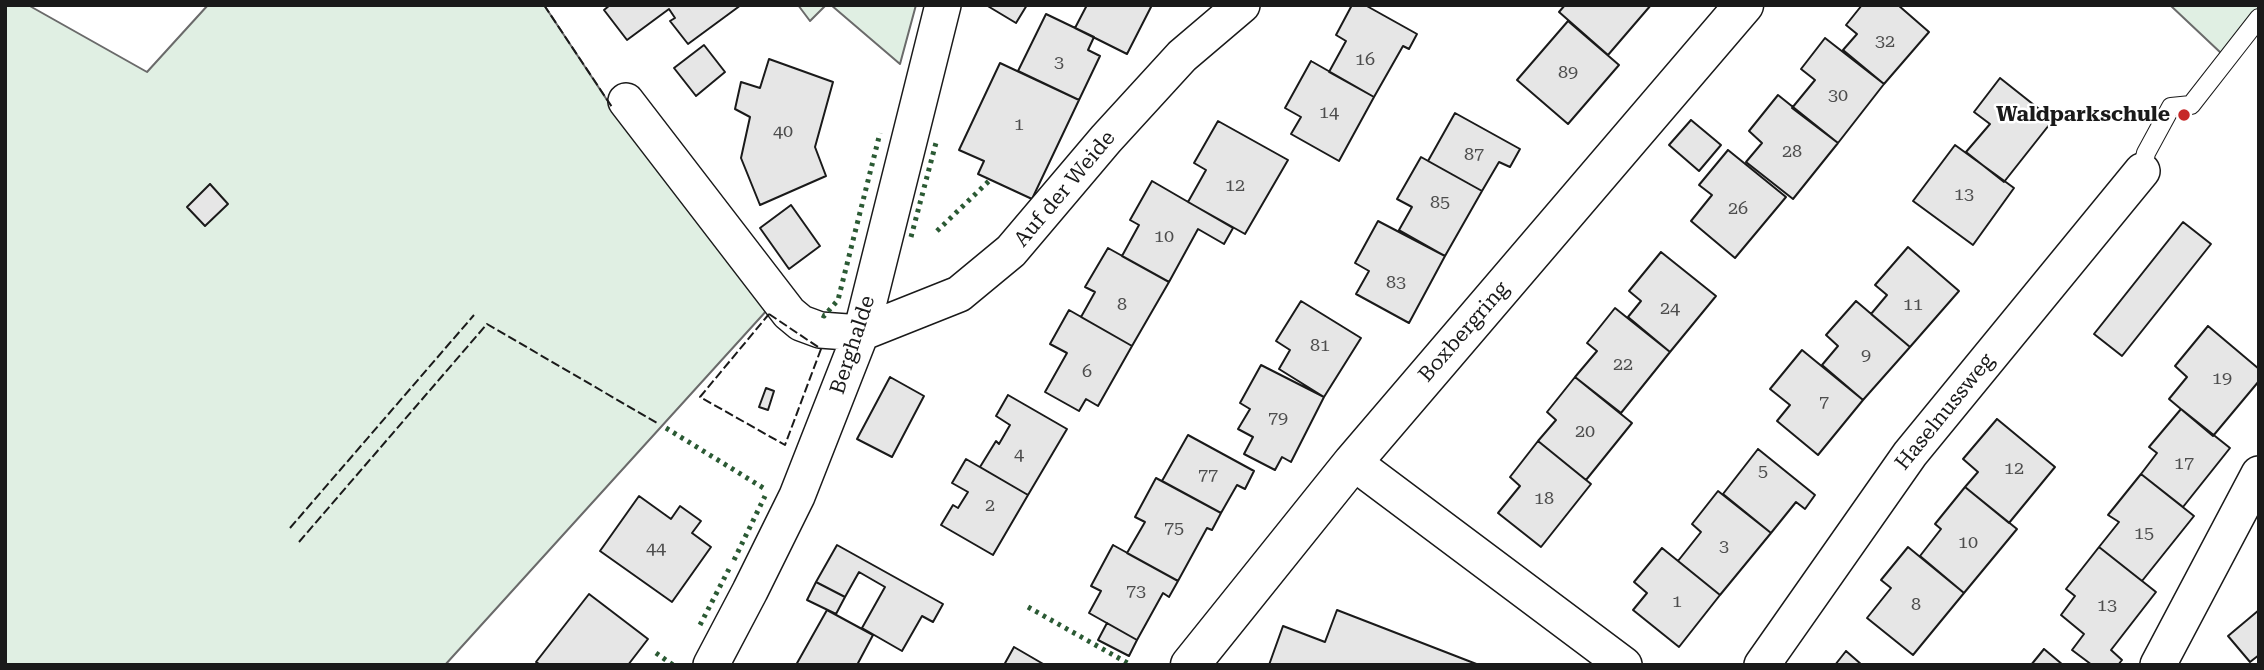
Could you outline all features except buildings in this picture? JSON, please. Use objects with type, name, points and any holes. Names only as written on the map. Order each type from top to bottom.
[{"type":"street","name":"Berghalde","points":[[711,665],[800,488],[861,333],[943,5]]},
{"type":"street","name":"Auf der Weide","points":[[861,333],[959,294],[1012,251],[1106,139],[1182,56],[1242,5]]},
{"type":"street","name":"Boxbergring","points":[[1190,665],[1353,461],[1744,5]]},
{"type":"street","points":[[626,101],[789,313],[801,323],[820,330],[861,333]]},
{"type":"street","name":"Haselnussweg","points":[[1762,665],[1910,454],[2142,171]]},
{"type":"street","points":[[1353,461],[1624,665]]},
{"type":"street","points":[[2158,665],[2259,474]]},
{"type":"lane","points":[[2142,171],[2146,153],[2171,107],[2191,105],[2259,18]]},
{"type":"green space","points":[[5,5],[28,5],[147,72],[208,5],[544,5],[615,112],[768,309],[445,665],[5,665]]},
{"type":"green space","points":[[798,5],[826,5],[810,21]]},
{"type":"green space","points":[[831,5],[916,5],[900,64]]},
{"type":"green space","points":[[2170,5],[2259,5],[2259,8],[2222,54]]},
{"type":"hedge","points":[[822,315],[838,300],[880,133]]},
{"type":"hedge","points":[[911,237],[937,139]]},
{"type":"hedge","points":[[937,231],[990,180]]},
{"type":"hedge","points":[[666,428],[765,489]]},
{"type":"hedge","points":[[734,560],[765,496]]},
{"type":"hedge","points":[[700,625],[730,567]]},
{"type":"hedge","points":[[1028,607],[1131,665]]},
{"type":"hedge","points":[[656,653],[673,665]]},
{"type":"fence","points":[[544,5],[612,107]]},
{"type":"fence","points":[[769,314],[821,349],[785,445],[700,397],[769,314]]},
{"type":"fence","points":[[290,528],[474,315]]},
{"type":"fence","points":[[299,542],[487,324],[657,423]]},
{"type":"place","name":"Waldparkschule","points":[[2184,115]]}]
